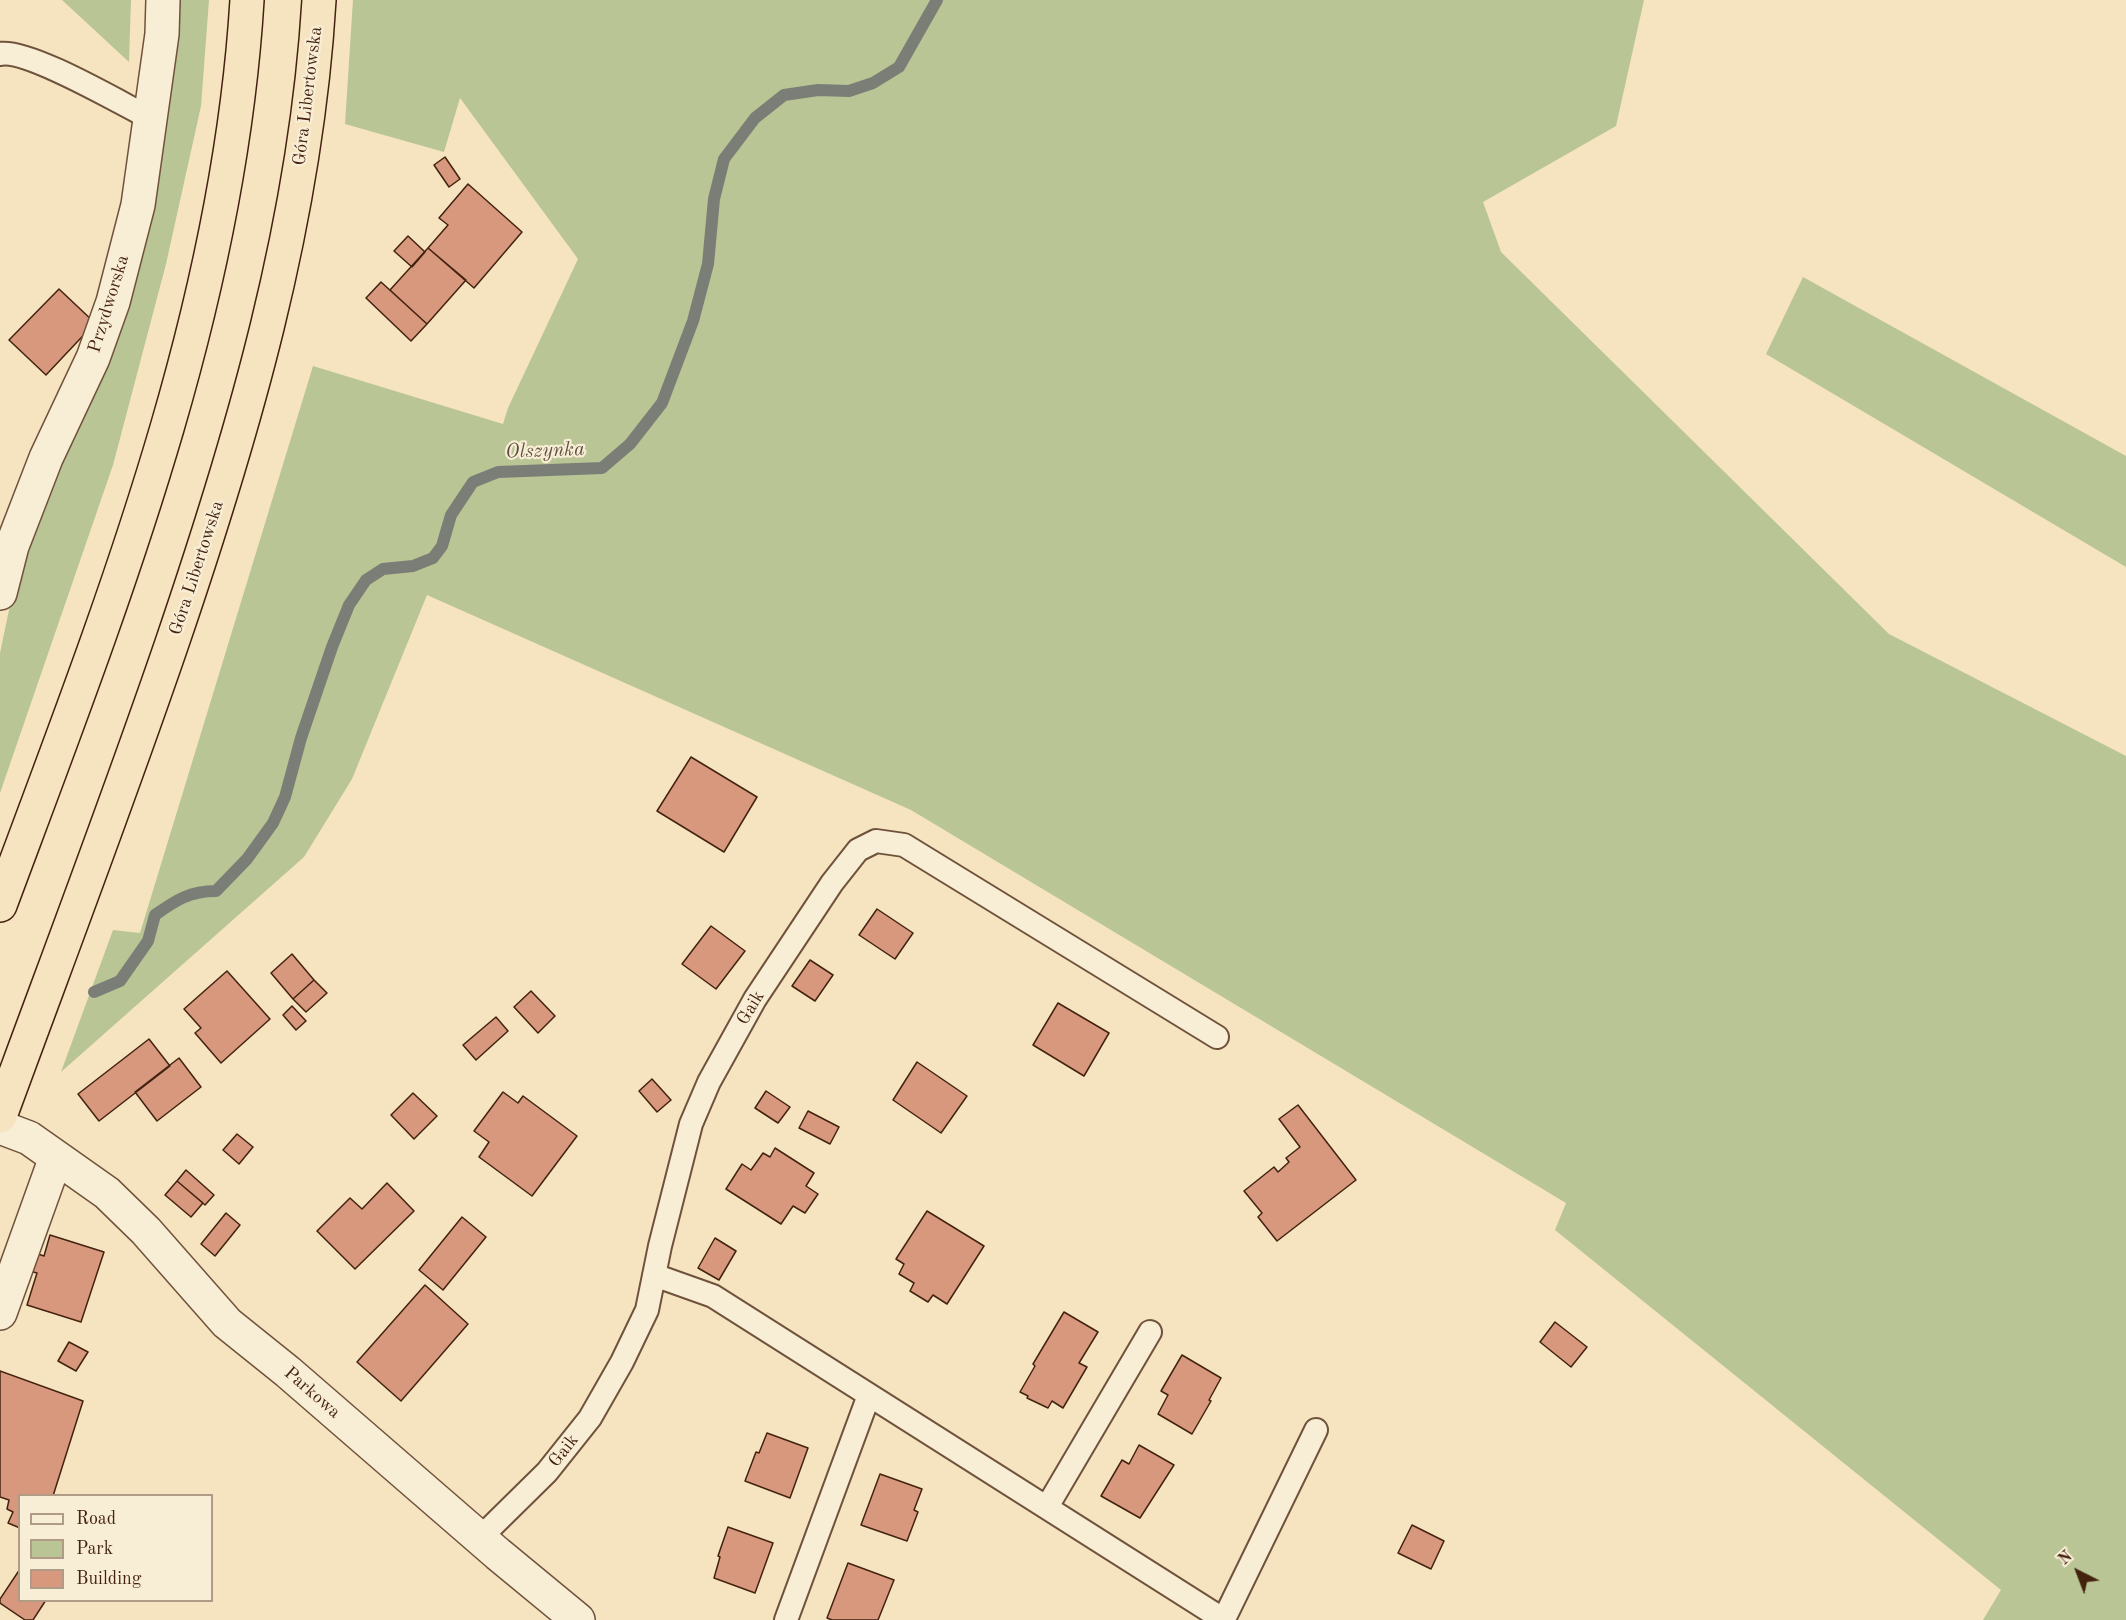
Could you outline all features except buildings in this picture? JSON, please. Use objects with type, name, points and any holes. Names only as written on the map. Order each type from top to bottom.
[{"type":"highway","points":[[0,905],[118,581],[152,480],[179,388],[200,304],[228,160],[240,78],[247,0]]},
{"type":"highway","name":"Góra Libertowska","points":[[0,1116],[136,747],[207,540],[238,436],[276,293],[296,193],[319,0]]},
{"type":"street","name":"Przydworska","points":[[0,592],[12,546],[38,480],[93,358],[113,302],[138,205],[162,34],[163,0]]},
{"type":"street","name":"Parkowa","points":[[0,1127],[29,1138],[107,1193],[139,1223],[227,1323],[288,1372],[578,1620]]},
{"type":"street","points":[[0,1313],[56,1156]]},
{"type":"lane","points":[[0,54],[8,52],[52,68],[150,118]]},
{"type":"lane","name":"Gaik","points":[[480,1538],[547,1472],[590,1418],[622,1362],[646,1310],[691,1124],[709,1082],[755,999],[832,883],[858,850],[876,841],[904,845],[1217,1037]]},
{"type":"lane","points":[[654,1275],[713,1296],[1224,1620],[1316,1430]]},
{"type":"lane","points":[[1047,1508],[1150,1332]]},
{"type":"lane","points":[[786,1620],[869,1395]]},
{"type":"green space","points":[[62,0],[131,0],[129,62]]},
{"type":"green space","points":[[172,0],[209,0],[201,106],[166,264],[113,465],[0,793],[0,653],[13,591],[56,479],[108,356],[144,254],[166,101]]},
{"type":"green space","points":[[353,0],[1644,0],[1616,126],[1483,202],[1501,252],[1889,634],[2126,756],[2126,1620],[1983,1620],[2001,1590],[1555,1230],[1566,1203],[911,810],[427,595],[352,779],[304,857],[61,1072],[113,930],[140,933],[313,366],[503,424],[508,408],[578,259],[460,98],[444,152],[345,124]]},
{"type":"green space","points":[[1803,277],[2126,456],[2126,567],[1766,354]]},
{"type":"waterway","name":"Olszynka","points":[[94,992],[120,981],[148,941],[155,915],[184,897],[216,891],[247,859],[273,823],[285,797],[301,738],[332,647],[349,605],[366,580],[383,569],[413,566],[433,558],[442,546],[451,515],[473,482],[498,472],[602,468],[630,444],[662,403],[693,321],[708,264],[714,199],[724,159],[755,118],[784,95],[818,90],[849,91],[873,83],[899,67],[937,0]]}]
